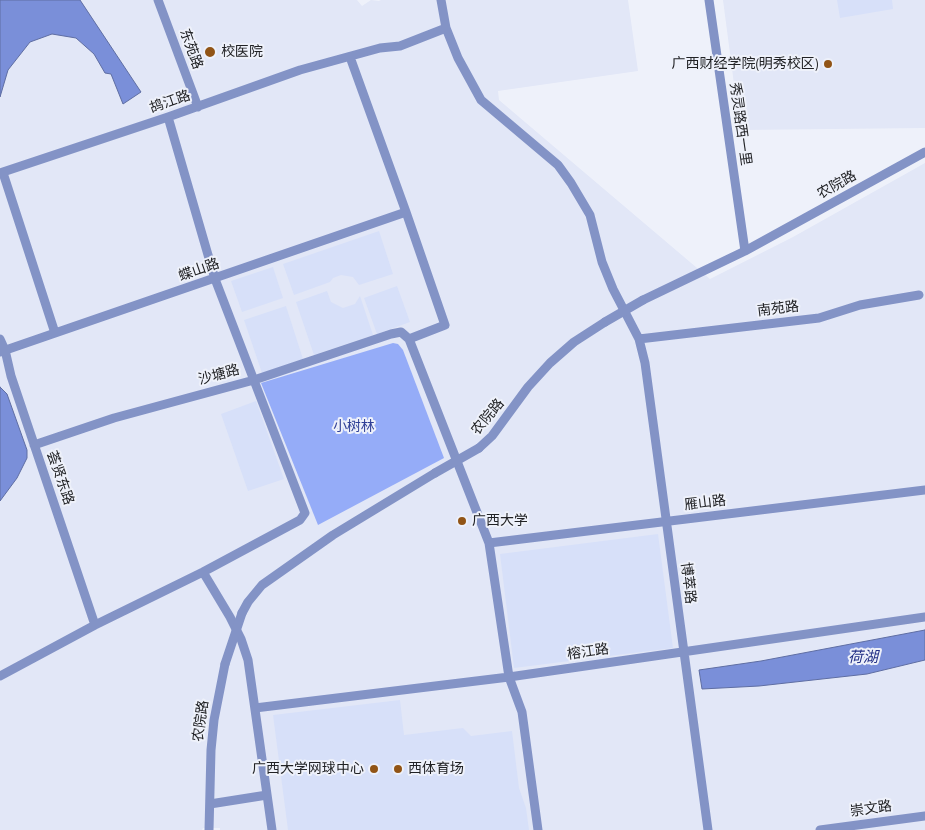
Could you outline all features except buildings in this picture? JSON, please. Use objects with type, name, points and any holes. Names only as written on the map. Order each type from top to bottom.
[{"type":"street","name":"东苑路","points":[[158,0],[198,107]]},
{"type":"street","name":"博萃路","points":[[441,0],[446,28],[458,58],[481,100],[558,165],[571,183],[590,216],[602,262],[613,289],[640,340],[645,362],[708,830]]},
{"type":"street","name":"秀灵路西一里","points":[[709,0],[745,251]]},
{"type":"street","name":"鸪江路","points":[[2,173],[198,107],[300,70],[380,48],[400,46],[446,28]]},
{"type":"street","points":[[350,57],[445,326],[409,339],[489,543],[509,677],[522,712],[538,830]]},
{"type":"street","points":[[0,676],[300,520],[304,513],[216,279],[168,117]]},
{"type":"street","name":"农院路","points":[[209,830],[211,750],[214,720],[225,664],[242,613],[248,602],[262,585],[333,535],[479,448],[492,436],[528,387],[550,363],[574,342],[643,300],[745,251],[925,152]]},
{"type":"street","points":[[2,173],[55,333]]},
{"type":"street","name":"蝶山路","points":[[2,351],[216,279],[406,212]]},
{"type":"street","name":"南苑路","points":[[640,340],[819,318],[860,304],[919,295]]},
{"type":"street","name":"沙塘路","points":[[34,444],[114,418],[254,380],[391,334],[401,332],[409,339]]},
{"type":"street","name":"荟贤东路","points":[[0,339],[2,351],[95,626]]},
{"type":"street","name":"雁山路","points":[[489,543],[925,490]]},
{"type":"street","points":[[203,572],[240,639],[248,660],[272,830]]},
{"type":"street","name":"榕江路","points":[[255,708],[509,677],[925,617]]},
{"type":"street","points":[[210,804],[267,795]]},
{"type":"street","name":"崇文路","points":[[820,830],[925,816]]},
{"type":"shaded area","name":"广西大学","points":[[0,0],[357,0],[362,6],[371,0],[628,0],[638,71],[498,91],[499,100],[710,279],[793,237],[925,163],[925,830],[220,830],[220,828],[203,828],[202,830],[0,830]]},
{"type":"shaded area","name":"广西财经学院(明秀校区)","points":[[723,0],[925,0],[925,128],[740,130]]},
{"type":"shaded area","points":[[837,0],[892,0],[893,9],[840,18]]},
{"type":"shaded area","points":[[379,231],[393,274],[359,285],[353,277],[341,275],[333,278],[330,282],[294,295],[283,264]]},
{"type":"shaded area","points":[[273,267],[283,298],[242,312],[231,281]]},
{"type":"shaded area","points":[[397,286],[410,322],[377,334],[364,298]]},
{"type":"shaded area","points":[[327,291],[331,302],[343,308],[355,304],[360,296],[373,335],[314,355],[296,302]]},
{"type":"shaded area","points":[[286,306],[303,359],[262,373],[244,320]]},
{"type":"shaded area","points":[[256,401],[284,479],[248,491],[221,414]]},
{"type":"shaded area","points":[[658,534],[673,648],[514,668],[500,554]]},
{"type":"shaded area","name":"西体育场","points":[[400,700],[404,735],[463,728],[471,736],[512,731],[519,788],[526,808],[529,830],[288,830],[273,715]]},
{"type":"green space","name":"小树林","points":[[393,343],[398,344],[403,350],[444,458],[318,525],[261,383]]},
{"type":"water","points":[[0,0],[80,0],[141,92],[123,104],[111,74],[105,73],[94,54],[76,38],[52,34],[30,42],[8,70],[0,97]]},
{"type":"water","points":[[0,387],[7,394],[27,450],[27,458],[17,478],[0,501]]},
{"type":"water","name":"荷湖","points":[[925,630],[925,660],[867,674],[759,686],[702,689],[699,670],[761,661]]},
{"type":"place","name":"校医院","points":[[210,52]]},
{"type":"place","name":"广西财经学院(明秀校区)","points":[[828,64]]},
{"type":"place","name":"广西大学","points":[[462,521]]},
{"type":"place","name":"广西大学网球中心","points":[[374,769]]},
{"type":"place","name":"西体育场","points":[[398,769]]}]
